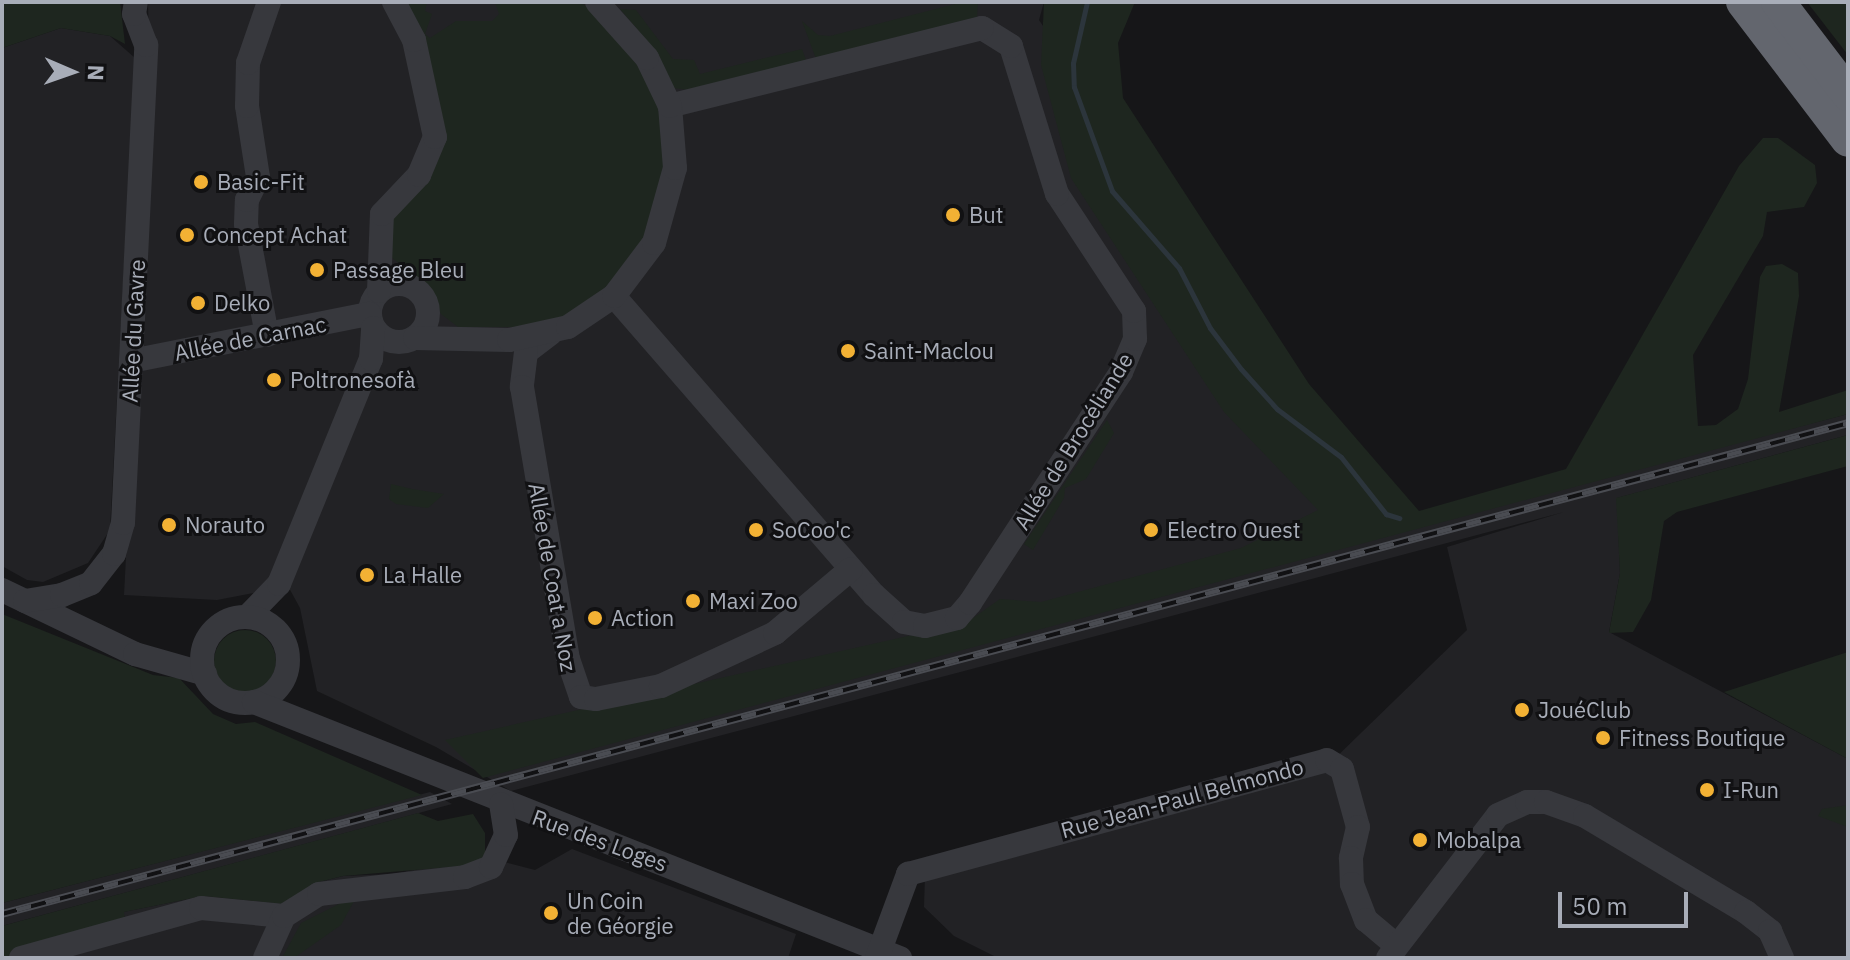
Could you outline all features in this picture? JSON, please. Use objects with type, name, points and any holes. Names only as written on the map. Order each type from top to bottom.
[{"type":"highway","points":[[1743,2],[1848,140]]},
{"type":"highway","points":[[1778,2],[1848,94]]},
{"type":"street","name":"Allée du Gavre","points":[[25,601],[77,591],[91,583],[114,554],[123,523],[146,45],[134,14],[136,2]]},
{"type":"street","points":[[267,335],[246,224],[247,200],[258,177],[247,106],[248,63],[269,2]]},
{"type":"street","points":[[319,491],[323,468],[371,359],[371,321],[379,291],[382,214],[419,175],[435,137],[414,40],[394,2]]},
{"type":"street","points":[[371,321],[389,342],[484,340],[550,334],[614,296],[640,265],[663,222],[675,168],[670,106],[633,37],[597,2]]},
{"type":"street","name":"Allée de Brocéliande","points":[[614,296],[851,569],[904,622],[939,625],[957,618],[1121,372],[1135,339],[1134,311],[1057,194],[1011,46],[982,28],[670,106]]},
{"type":"street","points":[[159,661],[206,642],[219,626],[247,617],[279,584],[319,491],[371,386],[428,318],[422,295],[401,284],[379,291]]},
{"type":"street","name":"Allée de Carnac","points":[[131,361],[267,335],[371,321]]},
{"type":"street","name":"Allée de Coat a Noz","points":[[550,334],[526,352],[522,387],[568,659],[581,697],[596,699],[661,686],[775,633],[851,569]]},
{"type":"street","name":"Allée de Coat a Noz","points":[[484,340],[503,353],[522,387]]},
{"type":"street","points":[[206,642],[205,674],[220,695],[254,702],[271,694],[283,680],[287,655],[278,633],[279,584]]},
{"type":"street","points":[[2,590],[159,661],[205,674]]},
{"type":"street","points":[[247,617],[278,633]]},
{"type":"street","points":[[283,680],[301,719]]},
{"type":"street","name":"Rue des Loges","points":[[254,702],[501,804],[886,955]]},
{"type":"street","name":"Rue Jean-Paul Belmondo","points":[[886,955],[908,874],[1327,760],[1342,769],[1358,827],[1351,858],[1352,884],[1366,920],[1393,952]]},
{"type":"street","points":[[1393,952],[1498,815],[1527,802],[1546,802],[1585,816],[1746,912],[1770,931],[1782,958]]},
{"type":"street","points":[[21,958],[201,908],[284,916],[336,889],[465,877],[491,867],[501,855],[506,835],[501,804]]},
{"type":"street","points":[[265,958],[284,916]]},
{"type":"shaded area","points":[[2,2],[120,2],[125,44],[110,36],[61,28],[2,48]]},
{"type":"shaded area","points":[[148,2],[1044,2],[1039,20],[1388,533],[1848,414],[1848,435],[1617,498],[1620,573],[1609,632],[1848,759],[1848,958],[998,958],[954,936],[924,907],[925,874],[1326,767],[1467,630],[1447,547],[1564,512],[511,791],[436,747],[317,691],[300,608],[283,577],[258,592],[217,600],[124,595],[150,96]]},
{"type":"shaded area","points":[[404,2],[427,2],[425,11],[432,14],[425,34],[430,38],[456,21],[492,21],[499,14],[495,2],[581,2],[625,41],[658,103],[665,168],[642,245],[598,296],[545,327],[458,327],[441,314],[428,287],[391,257],[393,215],[437,163],[445,129],[424,39]]},
{"type":"shaded area","points":[[963,2],[978,3],[977,17],[816,59],[802,21],[818,35],[830,36]]},
{"type":"shaded area","points":[[1044,2],[1135,2],[1118,43],[1123,98],[1309,384],[1419,511],[1566,469],[1739,166],[1763,138],[1778,138],[1815,165],[1817,183],[1804,207],[1767,212],[1763,236],[1693,355],[1698,426],[1716,425],[1738,409],[1748,379],[1760,277],[1766,266],[1782,264],[1798,273],[1799,296],[1779,412],[1848,390],[1848,414],[483,778],[445,740],[966,623],[1000,599],[1041,602],[1241,548],[1318,510],[1224,412],[1071,178],[1041,65]]},
{"type":"shaded area","points":[[1807,2],[1848,2],[1848,55]]},
{"type":"shaded area","points":[[620,9],[636,10],[673,59],[694,60],[700,74],[802,49],[806,60],[690,90],[673,88],[643,36]]},
{"type":"shaded area","points":[[61,28],[110,36],[135,58],[110,530],[88,563],[43,582],[27,580],[2,566],[2,48]]},
{"type":"shaded area","points":[[1107,420],[1114,433],[1086,479],[1065,488],[1064,498],[1033,550],[1024,544]]},
{"type":"shaded area","points":[[1848,435],[1848,466],[1677,512],[1664,521],[1651,600],[1633,632],[1609,633],[1620,573],[1616,498]]},
{"type":"shaded area","points":[[391,484],[444,494],[428,508],[396,504],[389,499]]},
{"type":"shaded area","points":[[2,614],[153,675],[179,678],[213,714],[236,724],[255,722],[422,795],[2,903]]},
{"type":"shaded area","points":[[245,630],[267,639],[276,661],[267,683],[245,692],[223,683],[214,661],[223,639]]},
{"type":"shaded area","points":[[1848,652],[1848,759],[1724,692]]},
{"type":"shaded area","points":[[430,792],[452,804],[2,926],[2,903]]},
{"type":"shaded area","points":[[1848,805],[1848,827],[1818,816],[1822,809]]},
{"type":"shaded area","points":[[418,813],[438,821],[473,814],[485,833],[485,857],[474,865],[343,876],[315,883],[283,904],[203,896],[124,912],[125,919],[66,938],[70,958],[2,958],[2,926]]},
{"type":"shaded area","points":[[572,849],[796,934],[788,958],[70,958],[67,937],[125,919],[123,912],[203,896],[283,904],[315,883],[343,876],[392,874],[485,857],[535,870]]},
{"type":"shaded area","points":[[345,901],[354,901],[341,925],[294,958],[282,958],[301,923]]},
{"type":"waterway","points":[[1087,2],[1073,63],[1074,87],[1112,191],[1179,268],[1210,328],[1241,369],[1277,409],[1341,457],[1386,514],[1399,518]]},
{"type":"railway","points":[[2,914],[1848,423]]},
{"type":"place","name":"Basic-Fit","points":[[201,182]]},
{"type":"place","name":"But","points":[[953,215]]},
{"type":"place","name":"Concept Achat","points":[[187,235]]},
{"type":"place","name":"Passage Bleu","points":[[317,270]]},
{"type":"place","name":"Delko","points":[[198,303]]},
{"type":"place","name":"Saint-Maclou","points":[[848,351]]},
{"type":"place","name":"Poltronesofà","points":[[274,380]]},
{"type":"place","name":"Norauto","points":[[169,525]]},
{"type":"place","name":"SoCoo'c","points":[[756,530]]},
{"type":"place","name":"Electro Ouest","points":[[1151,530]]},
{"type":"place","name":"La Halle","points":[[367,575]]},
{"type":"place","name":"Maxi Zoo","points":[[693,601]]},
{"type":"place","name":"Action","points":[[595,618]]},
{"type":"place","name":"JouéClub","points":[[1522,710]]},
{"type":"place","name":"Fitness Boutique","points":[[1603,738]]},
{"type":"place","name":"I-Run","points":[[1707,790]]},
{"type":"place","name":"Mobalpa","points":[[1420,840]]},
{"type":"place","name":"Un Coin de Géorgie","points":[[551,913]]}]
